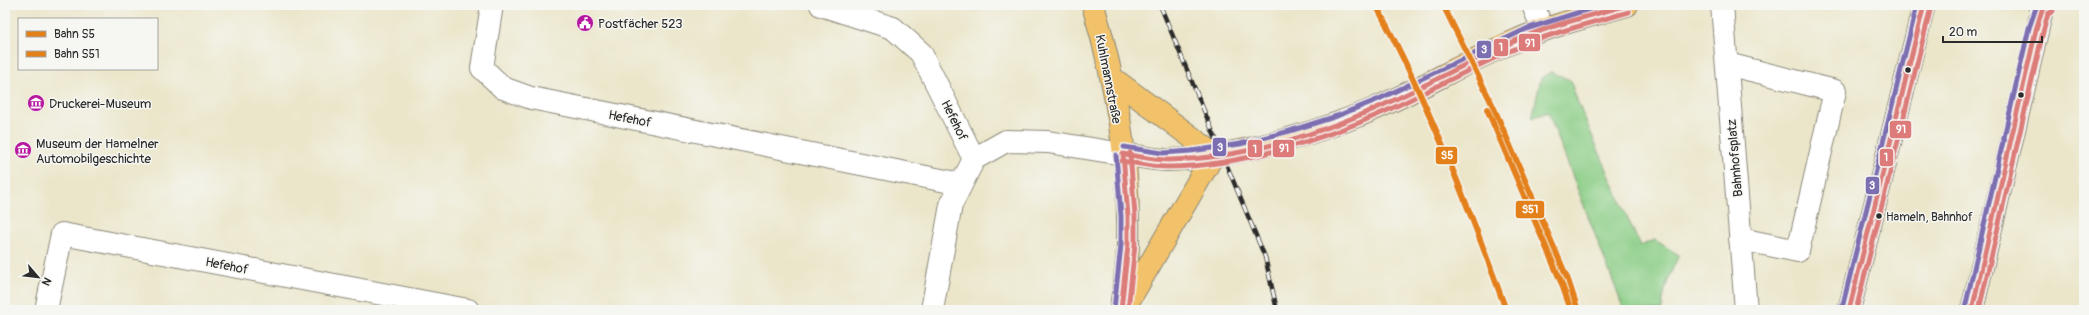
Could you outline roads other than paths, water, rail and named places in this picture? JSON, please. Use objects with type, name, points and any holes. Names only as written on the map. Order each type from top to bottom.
[{"type":"main road","name":"Kuhlmannstraße","points":[[1093,5],[1111,77],[1123,154],[1128,216],[1128,245],[1122,310]]},
{"type":"main road","points":[[1123,154],[1167,160],[1214,154],[1263,145],[1293,137],[1363,114],[1515,41],[1543,30],[1627,5]]},
{"type":"main road","points":[[1111,77],[1214,154]]},
{"type":"main road","points":[[1122,310],[1214,154]]},
{"type":"street","name":"Hefehof","points":[[492,5],[482,68],[503,88],[531,98],[961,184]]},
{"type":"street","name":"Hefehof","points":[[821,5],[893,28],[921,53],[974,159]]},
{"type":"street","points":[[1533,5],[1543,30]]},
{"type":"street","name":"Bahnhofsplatz","points":[[1722,5],[1746,310]]},
{"type":"street","points":[[1849,310],[1924,5]]},
{"type":"street","points":[[1972,310],[2043,7]]},
{"type":"street","points":[[1727,64],[1835,91],[1798,251],[1740,239]]},
{"type":"street","points":[[932,310],[951,205],[974,159],[1006,141],[1048,142],[1123,154]]},
{"type":"street","name":"Hefehof","points":[[46,310],[62,234],[468,310]]},
{"type":"railway","points":[[1160,5],[1265,257],[1277,310]]},
{"type":"rail line","name":"S5","points":[[1376,5],[1413,79],[1447,155],[1506,310]]},
{"type":"rail line","name":"S5","points":[[1443,5],[1493,106],[1568,280],[1578,310]]},
{"type":"rail line","name":"S51","points":[[1487,109],[1561,282],[1571,310]]},
{"type":"place","name":"Postfächer 523","points":[[585,23]]},
{"type":"place","name":"Druckerei-Museum","points":[[36,103]]},
{"type":"place","name":"Museum der Hamelner Automobilgeschichte","points":[[23,150]]},
{"type":"place","name":"Hameln, Bahnhof","points":[[1879,216]]}]
